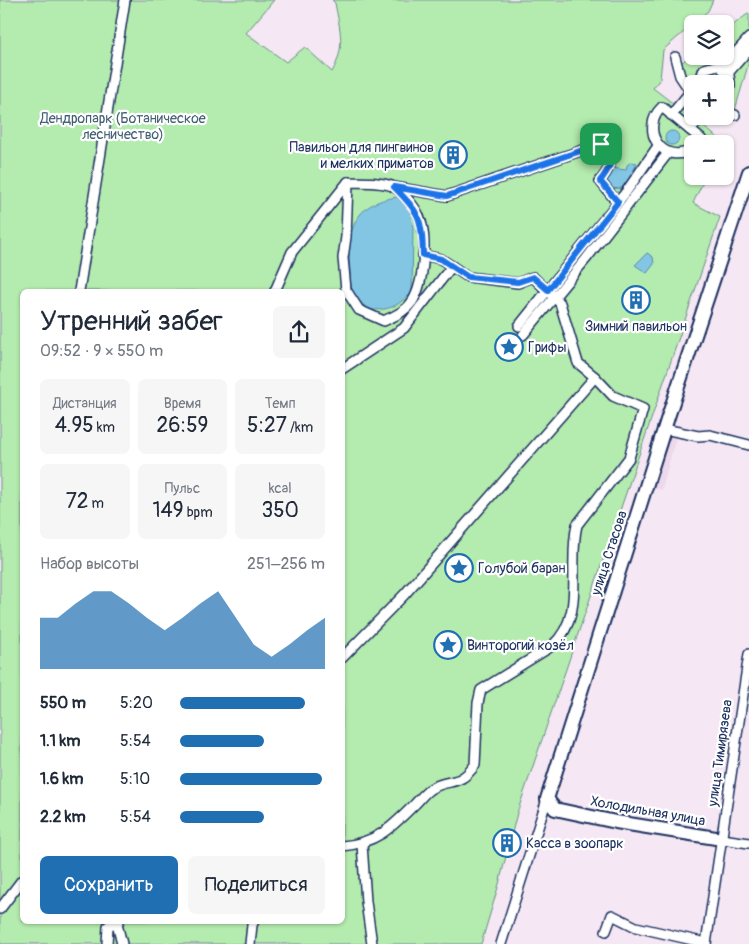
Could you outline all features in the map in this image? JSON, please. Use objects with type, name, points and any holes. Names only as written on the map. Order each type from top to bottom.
[{"type":"street","points":[[79,289],[125,0]]},
{"type":"street","points":[[726,70],[749,38]]},
{"type":"street","points":[[726,70],[749,49]]},
{"type":"street","points":[[675,57],[684,84]]},
{"type":"street","points":[[700,75],[713,65],[726,70]]},
{"type":"street","points":[[726,70],[727,75]]},
{"type":"street","points":[[672,112],[684,100]]},
{"type":"street","points":[[684,152],[678,154],[668,153],[658,146],[651,129],[653,120],[662,107],[672,112],[698,135]]},
{"type":"street","points":[[692,128],[695,125]]},
{"type":"street","points":[[348,182],[447,196],[601,144],[612,146],[613,158],[608,171],[600,181],[618,202]]},
{"type":"street","points":[[523,335],[544,312],[551,293],[658,146]]},
{"type":"street","points":[[519,326],[633,201],[668,153]]},
{"type":"street","name":"улица Стасова","points":[[501,944],[664,429],[749,172]]},
{"type":"street","points":[[276,289],[292,252],[348,182]]},
{"type":"street","points":[[348,182],[346,238],[343,258],[346,290],[358,310],[384,322],[393,336]]},
{"type":"street","points":[[384,322],[400,313],[412,301],[422,270],[423,255],[420,217],[413,206],[394,187]]},
{"type":"street","points":[[345,846],[362,844],[379,836],[400,819],[431,788],[458,782],[475,765],[478,703],[481,690],[562,637],[573,605],[574,537],[577,525],[629,458],[643,409],[613,396],[578,363],[560,303],[533,277],[518,282],[468,277],[441,259],[423,255]]},
{"type":"street","points":[[345,367],[393,336],[422,306],[452,266]]},
{"type":"street","points":[[345,655],[413,585],[595,378]]},
{"type":"street","points":[[664,429],[698,436],[710,435],[749,445]]},
{"type":"street","name":"улица Тимирязева","points":[[706,943],[749,654]]},
{"type":"street","name":"Холодильная улица","points":[[547,799],[555,809],[616,822],[749,843]]},
{"type":"street","points":[[362,844],[366,902],[372,944]]},
{"type":"street","points":[[0,909],[20,883]]},
{"type":"street","points":[[606,932],[612,915],[636,927],[706,943]]},
{"type":"street","points":[[107,944],[108,926],[115,924]]},
{"type":"street","points":[[118,924],[122,944]]},
{"type":"street","points":[[250,944],[252,924]]},
{"type":"shaded area","points":[[666,434],[676,437],[662,490],[651,487]]},
{"type":"green space","name":"Дендропарк (Ботаническое лесничество)","points":[[0,0],[274,0],[246,33],[286,62],[305,47],[332,72],[339,54],[341,38],[335,3],[332,0],[713,0],[708,11],[703,15],[684,15],[684,32],[663,50],[660,79],[653,88],[684,112],[684,125],[701,125],[714,135],[684,135],[684,185],[702,185],[693,203],[720,217],[517,813],[481,944],[0,944]]},
{"type":"green space","points":[[749,13],[749,34],[734,52],[734,24]]},
{"type":"green space","points":[[749,53],[749,62],[735,110],[735,79],[733,70]]},
{"type":"green space","points":[[684,61],[684,65],[702,65],[695,75],[684,75],[680,64]]},
{"type":"green space","points":[[717,71],[723,75],[708,75]]},
{"type":"water","points":[[669,131],[675,131],[679,138],[675,145],[669,145],[665,141],[665,135]]},
{"type":"water","points":[[631,162],[637,163],[630,179],[623,188],[609,189],[605,179],[612,168],[626,170],[627,165]]},
{"type":"water","points":[[397,197],[410,211],[413,228],[412,293],[392,307],[368,310],[351,288],[349,256],[352,231],[362,212],[371,205],[382,200]]},
{"type":"water","points":[[647,253],[653,257],[654,264],[647,273],[635,265]]},
{"type":"water","points":[[508,339],[514,340],[518,346],[516,354],[510,356],[503,354],[502,342]],"holes":[[[510,341],[516,347],[514,352],[509,354],[505,352],[503,346]]]},
{"type":"place","name":"Павильон для пингвинов и мелких приматов","points":[[453,155]]},
{"type":"place","name":"Зимний павильон","points":[[636,300]]},
{"type":"place","name":"Грифы","points":[[509,347]]},
{"type":"place","name":"Голубой баран","points":[[459,568]]},
{"type":"place","name":"Винторогий козёл","points":[[448,645]]},
{"type":"place","name":"Касса в зоопарк","points":[[507,843]]},
{"type":"route","points":[[601,144],[612,146],[613,158],[608,171],[600,181],[618,202],[548,290],[533,277],[518,282],[468,277],[441,259],[423,255],[423,233],[420,217],[413,206],[394,187],[447,196],[534,165],[601,144]]}]
